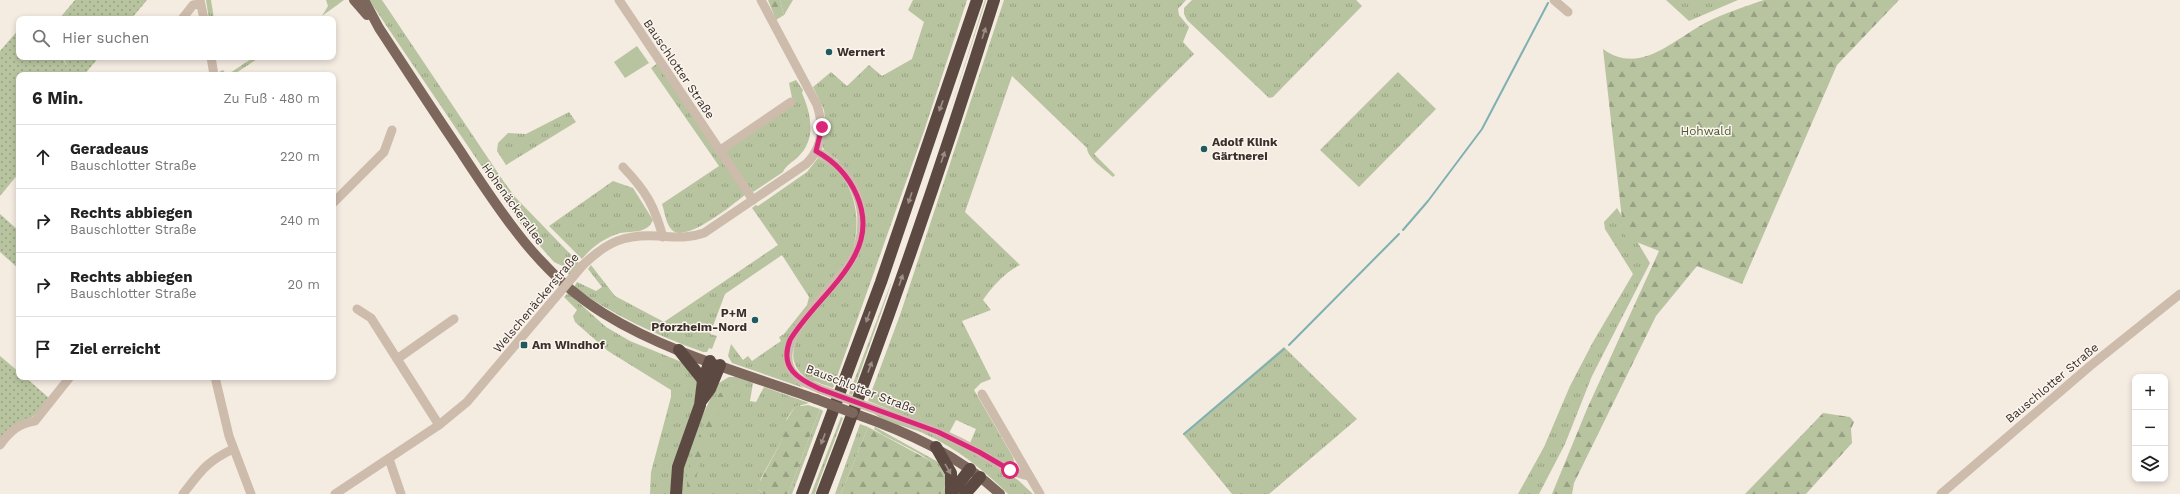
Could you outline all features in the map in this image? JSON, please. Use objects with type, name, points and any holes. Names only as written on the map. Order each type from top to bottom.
[{"type":"highway","points":[[802,494],[878,289],[977,0]]},
{"type":"highway","points":[[822,494],[926,209],[994,0]]},
{"type":"highway","points":[[679,350],[703,380]]},
{"type":"highway","points":[[676,494],[678,467],[700,404],[703,380],[715,363]]},
{"type":"highway","points":[[700,404],[710,389],[715,363]]},
{"type":"highway","points":[[936,447],[951,473],[951,494]]},
{"type":"highway","points":[[831,494],[832,469]]},
{"type":"highway","points":[[951,494],[970,469]]},
{"type":"highway","points":[[965,494],[980,477]]},
{"type":"main road","name":"Hohenäckerallee","points":[[354,0],[379,28]]},
{"type":"main road","name":"Hohenäckerallee","points":[[364,0],[379,28],[497,207],[532,253],[569,288],[602,313],[645,336],[679,350],[882,423],[936,447],[970,469],[1000,494]]},
{"type":"street","name":"Bauschlotter Straße","points":[[619,0],[754,200]]},
{"type":"street","points":[[761,0],[817,105],[822,127],[816,151]]},
{"type":"street","points":[[1554,0],[1568,12]]},
{"type":"street","points":[[184,16],[193,5],[200,2],[203,16]]},
{"type":"street","points":[[212,60],[214,72]]},
{"type":"street","points":[[720,151],[791,102]]},
{"type":"street","points":[[336,200],[384,152],[392,130]]},
{"type":"street","name":"Bauschlotter Straße","points":[[816,151],[835,163],[850,180],[859,201],[862,220],[861,234],[854,256],[799,326],[788,346],[788,361],[794,375],[801,381],[820,389],[938,432],[979,452],[1010,470],[1029,476]]},
{"type":"street","name":"Welschenäckerstraße","points":[[335,494],[439,425],[467,402],[583,265],[603,248],[618,240],[633,236],[688,238],[704,233],[806,164],[816,151]]},
{"type":"street","points":[[622,167],[640,185],[655,210],[663,237]]},
{"type":"street","name":"Bauschlotter Straße","points":[[1941,494],[2090,366],[2180,294]]},
{"type":"street","points":[[357,309],[371,318],[439,425]]},
{"type":"street","points":[[397,359],[454,319]]},
{"type":"street","points":[[0,445],[17,426],[25,422],[35,421],[68,380]]},
{"type":"street","points":[[217,380],[233,449],[251,494]]},
{"type":"street","points":[[982,394],[1040,494]]},
{"type":"street","points":[[183,494],[206,465],[214,458],[233,449]]},
{"type":"street","points":[[389,458],[401,494]]},
{"type":"green space","points":[[75,0],[147,0],[134,16],[62,16]]},
{"type":"green space","points":[[206,0],[211,0],[214,16],[209,16]]},
{"type":"green space","points":[[326,0],[344,0],[322,16],[328,6]]},
{"type":"green space","points":[[369,0],[382,0],[504,182],[516,198],[579,263],[569,275],[563,266],[554,262],[522,226]]},
{"type":"green space","points":[[768,0],[780,0],[784,15],[776,20]]},
{"type":"green space","points":[[780,0],[793,0],[784,15]]},
{"type":"green space","points":[[913,0],[967,0],[924,131],[833,388],[814,381],[813,382],[798,369],[793,355],[796,340],[805,324],[843,279],[851,266],[858,249],[866,219],[838,160],[824,150],[822,145],[826,129],[824,110],[813,87],[831,72],[847,86],[869,65],[882,76],[912,59],[924,22],[908,10]]},
{"type":"green space","points":[[985,0],[986,0],[948,117]]},
{"type":"green space","points":[[1004,0],[1186,0],[1178,9],[1179,15],[1189,27],[1183,42],[1194,54],[1094,154],[1115,175],[1113,177],[1093,160],[1087,148],[1012,76],[965,212],[1020,265],[1009,271],[999,280],[983,300],[991,310],[962,321],[991,379],[981,383],[974,390],[1013,457],[1014,461],[1010,466],[970,443],[976,429],[956,420],[949,433],[868,401],[900,315]]},
{"type":"green space","points":[[1192,0],[1356,0],[1362,6],[1273,97],[1269,98],[1187,20],[1184,14],[1184,8]]},
{"type":"green space","points":[[1666,0],[1738,0],[1689,21]]},
{"type":"green space","name":"Hohwald","points":[[1764,0],[1899,0],[1837,65],[1742,284],[1697,266],[1656,316],[1574,483],[1572,494],[1552,494],[1587,409],[1659,251],[1624,237],[1603,49],[1617,56],[1630,59],[1643,57],[1668,46],[1712,19]]},
{"type":"green space","points":[[16,32],[16,60],[64,60],[68,69],[64,60],[96,60],[86,72],[16,72],[16,177],[0,196],[0,51]]},
{"type":"green space","points":[[637,46],[649,63],[625,78],[614,62]]},
{"type":"green space","points":[[250,60],[256,60],[238,72],[232,72]]},
{"type":"green space","points":[[658,63],[746,194],[710,221],[688,232],[678,233],[670,228],[662,204],[719,166],[651,68]]},
{"type":"green space","points":[[1398,72],[1436,109],[1359,187],[1320,150]]},
{"type":"green space","points":[[796,80],[803,90],[802,93],[810,118],[810,134],[808,142],[804,150],[786,167],[783,172],[753,192],[724,152],[793,103],[789,83]]},
{"type":"green space","points":[[569,112],[576,122],[506,165],[497,151],[498,143],[508,133],[526,134]]},
{"type":"green space","points":[[818,158],[831,165],[848,186],[853,198],[857,225],[852,253],[786,345],[796,382],[804,388],[732,363],[728,356],[731,344],[743,360],[748,356],[752,361],[781,341],[779,337],[784,334],[807,305],[809,297],[782,255],[725,294],[710,334],[717,336],[712,349],[709,348],[707,352],[686,346],[652,332],[604,307],[574,287],[577,282],[596,291],[602,287],[588,269],[591,265],[615,296],[664,322],[778,245],[752,208],[756,205],[758,206],[807,172]]},
{"type":"green space","points":[[613,181],[633,188],[653,220],[647,228],[642,230],[617,234],[607,238],[594,247],[582,259],[549,226]]},
{"type":"green space","points":[[1617,208],[1650,263],[1592,376],[1565,444],[1539,494],[1518,494],[1544,447],[1570,386],[1593,342],[1633,274],[1605,229],[1604,222]]},
{"type":"green space","points":[[0,214],[16,228],[16,266],[0,252]]},
{"type":"green space","points":[[892,280],[852,395],[849,394]]},
{"type":"green space","points":[[568,293],[606,327],[630,341],[684,363],[697,380],[695,402],[673,468],[670,494],[650,494],[651,472],[671,397],[671,390],[608,351],[575,322],[573,316],[577,310],[564,297]]},
{"type":"green space","points":[[1284,347],[1357,419],[1269,494],[1232,494],[1183,434]]},
{"type":"green space","points":[[0,356],[16,369],[16,380],[28,380],[49,398],[38,412],[0,443]]},
{"type":"green space","points":[[729,377],[736,377],[753,383],[750,401],[756,402],[764,387],[809,403],[795,407],[787,418],[781,442],[761,478],[758,489],[763,494],[682,494],[681,480],[683,467],[692,440],[715,388],[719,383]]},
{"type":"green space","points":[[723,391],[727,392],[727,395],[711,430],[701,458],[696,484],[696,494],[688,494],[688,469],[696,442],[719,394]]},
{"type":"green space","points":[[808,405],[820,409],[788,494],[763,494],[758,489],[758,485],[781,442],[784,424],[795,407]]},
{"type":"green space","points":[[820,409],[823,411],[792,494],[788,494]]},
{"type":"green space","points":[[874,413],[926,430],[978,455],[1018,480],[1033,494],[1008,494],[979,468],[948,446],[920,432],[890,422]]},
{"type":"green space","points":[[1823,413],[1850,417],[1854,422],[1851,429],[1852,443],[1806,494],[1745,494]]},
{"type":"green space","points":[[841,417],[843,418],[815,494],[811,494]]},
{"type":"green space","points":[[860,424],[868,427],[841,494],[835,494]]},
{"type":"green space","points":[[868,427],[936,464],[947,477],[946,485],[941,494],[841,494]]},
{"type":"green space","points":[[875,427],[940,463],[948,477],[948,490],[946,494],[941,494],[946,485],[947,477],[940,469],[913,450],[883,435],[874,429]]},
{"type":"waterway","points":[[1403,230],[1428,201],[1482,129],[1548,3]]},
{"type":"waterway","points":[[1289,345],[1399,234]]},
{"type":"waterway","points":[[1184,434],[1284,349]]},
{"type":"place","name":"Wernert","points":[[829,52]]},
{"type":"place","name":"Adolf Klink Gärtnerei","points":[[1204,149]]},
{"type":"place","name":"P+M Pforzheim-Nord","points":[[755,320]]},
{"type":"place","name":"Am Windhof","points":[[524,345]]},
{"type":"route","points":[[822,127],[816,151],[830,158],[850,180],[861,206],[861,234],[854,256],[799,326],[790,340],[787,355],[792,372],[801,381],[820,389],[938,432],[979,452],[1010,470]]}]
